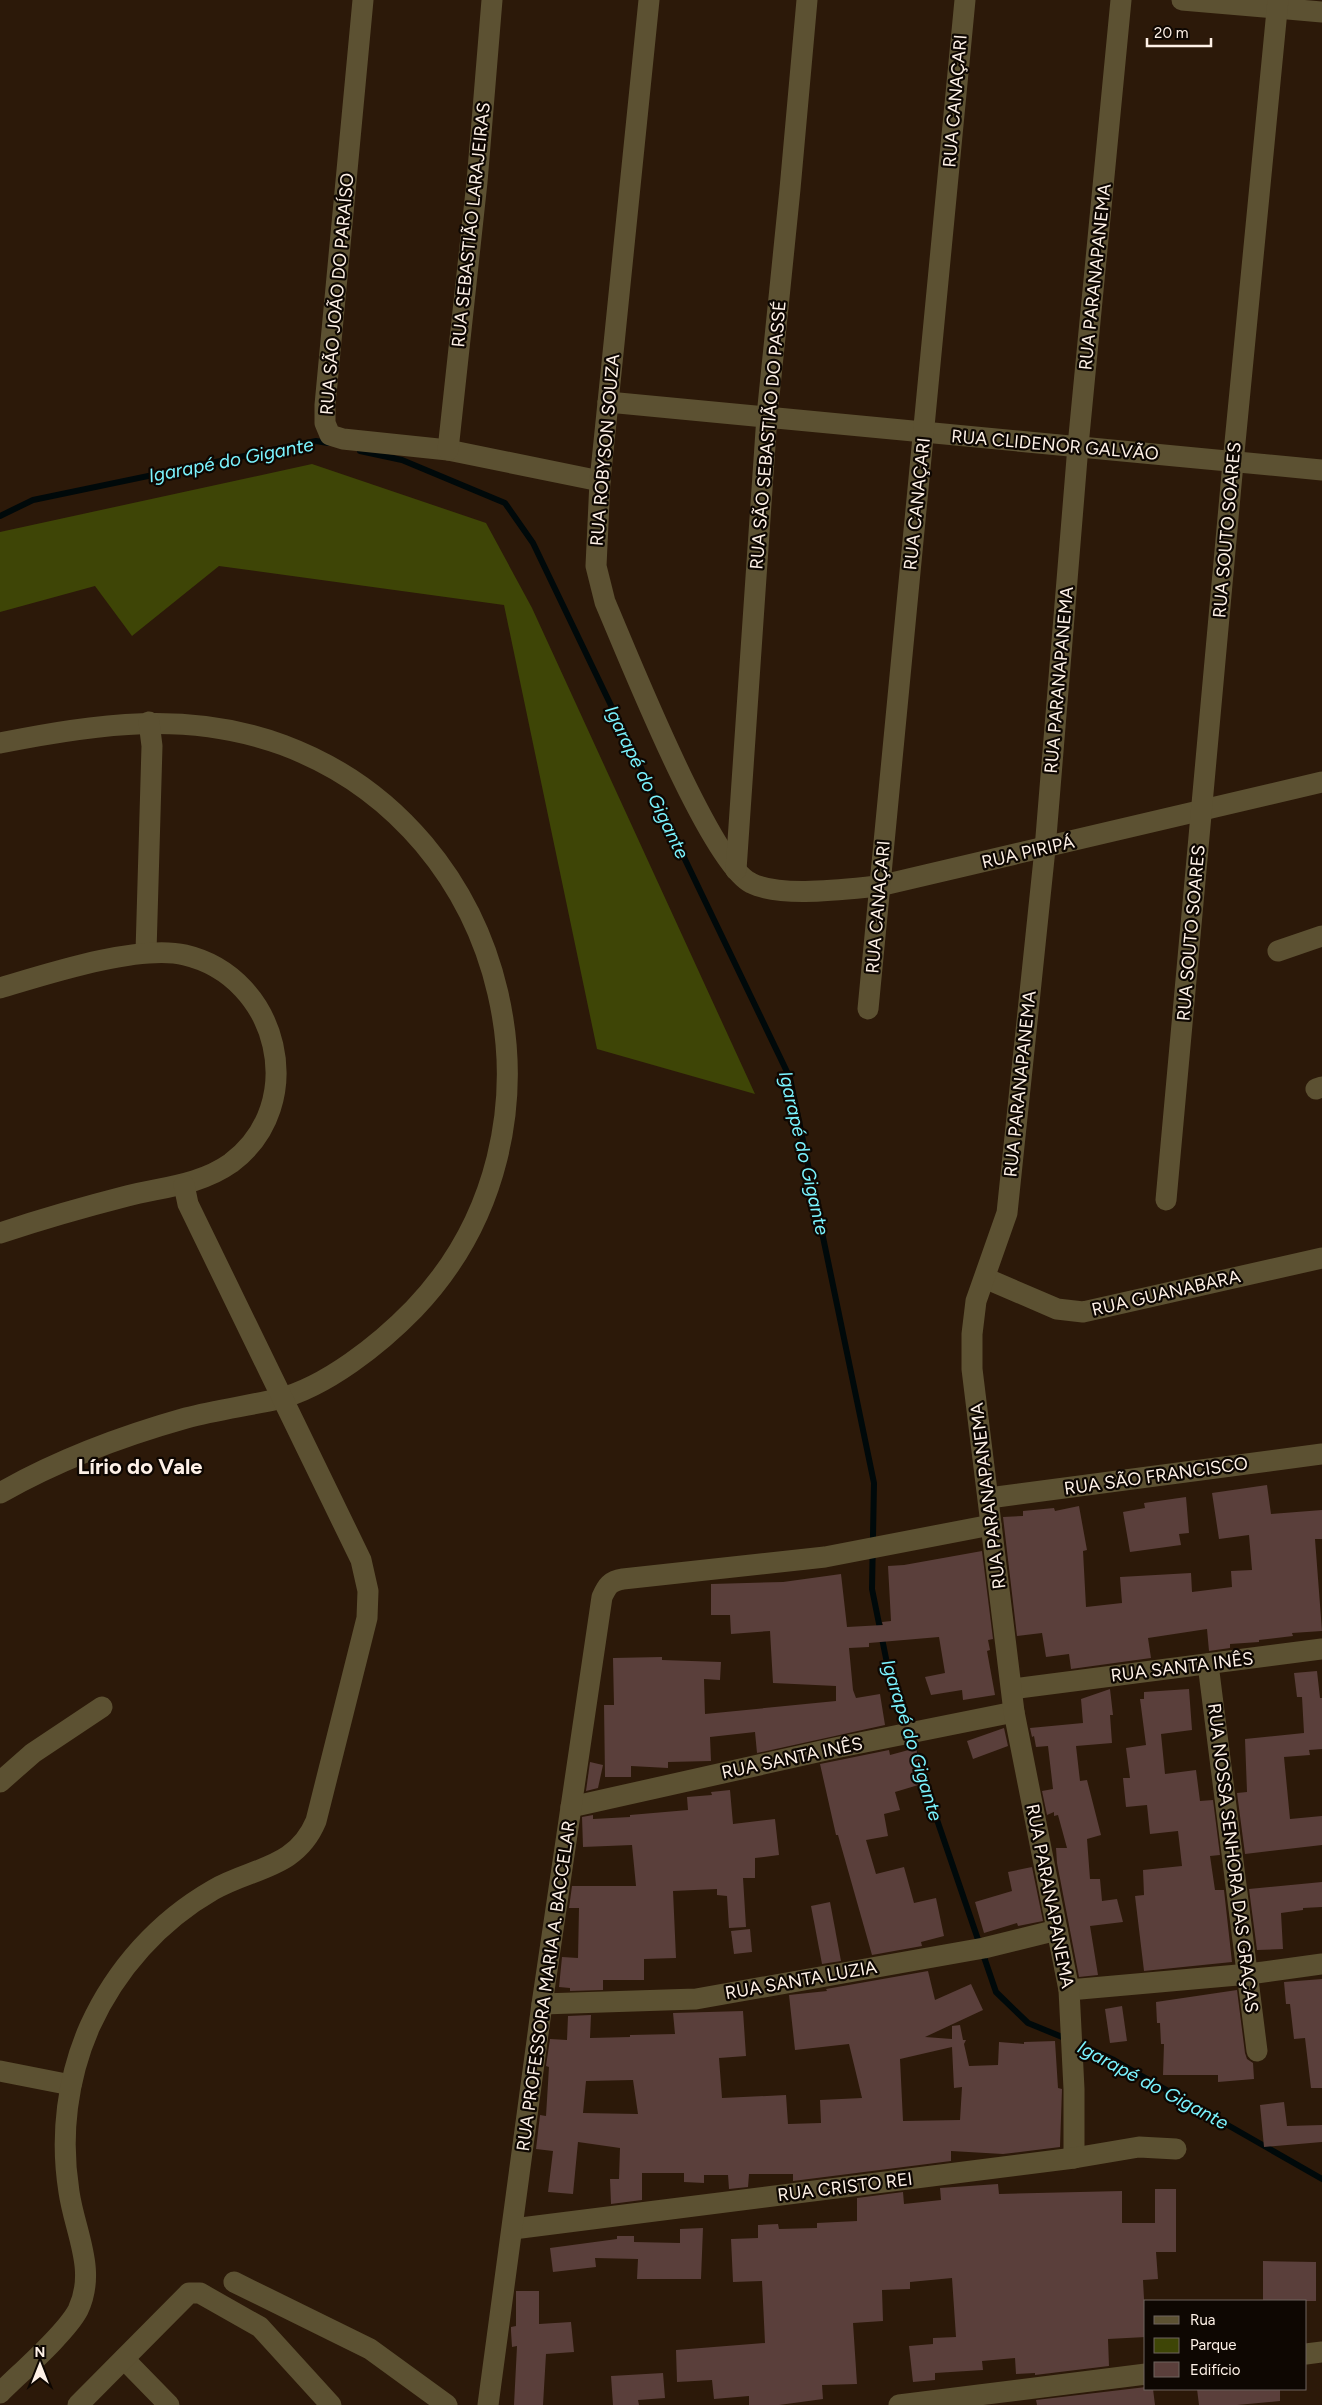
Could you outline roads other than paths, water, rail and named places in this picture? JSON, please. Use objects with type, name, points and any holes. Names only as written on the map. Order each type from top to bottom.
[{"type":"street","name":"RUA SÃO JOÃO DO PARAÍSO","points":[[363,0],[325,423],[330,435],[343,439],[448,450],[600,481]]},
{"type":"street","name":"RUA SEBASTIÃO LARAJEIRAS","points":[[448,450],[477,182],[492,0]]},
{"type":"street","name":"RUA ROBYSON SOUZA","points":[[649,0],[600,481],[596,566],[605,602],[694,802],[736,870]]},
{"type":"street","name":"RUA SÃO SEBASTIÃO DO PASSÉ","points":[[736,870],[767,416],[807,0]]},
{"type":"street","name":"RUA CANAÇARI","points":[[868,1009],[965,0]]},
{"type":"street","name":"RUA PARANAPANEMA","points":[[1074,2158],[1074,2089],[1069,1990],[1014,1712],[972,1369],[972,1334],[976,1301],[1007,1213],[1044,849],[1078,446],[1121,0]]},
{"type":"street","points":[[1182,0],[1277,4],[1322,12]]},
{"type":"street","name":"RUA SOUTO SOARES","points":[[1166,1200],[1277,4]]},
{"type":"street","name":"RUA CLIDENOR GALVÃO","points":[[608,402],[1322,470]]},
{"type":"street","points":[[146,952],[152,746],[149,722]]},
{"type":"street","points":[[0,743],[93,727],[149,722],[184,722],[218,727],[284,745],[323,764],[374,796],[400,819],[445,871],[479,930],[500,995],[508,1061],[504,1128],[486,1193],[457,1253],[438,1281],[392,1330],[338,1370],[281,1398],[198,1415],[144,1431],[56,1465],[0,1493]]},
{"type":"street","name":"RUA PIRIPÁ","points":[[736,870],[750,883],[764,888],[833,890],[880,886],[1044,849],[1322,782]]},
{"type":"street","points":[[1278,951],[1322,936]]},
{"type":"street","points":[[0,988],[84,965],[146,952],[186,955],[222,970],[244,989],[262,1012],[275,1049],[275,1086],[268,1112],[256,1136],[245,1150],[225,1167],[184,1185],[81,1208],[0,1234]]},
{"type":"street","points":[[0,2393],[71,2321],[85,2288],[86,2260],[69,2194],[65,2139],[71,2085],[79,2055],[97,2012],[121,1972],[162,1927],[213,1890],[241,1876],[281,1862],[291,1855],[306,1839],[316,1821],[367,1618],[368,1591],[362,1560],[281,1398],[188,1204],[184,1185]]},
{"type":"street","name":"RUA GUANABARA","points":[[985,1278],[1057,1309],[1083,1312],[1322,1258]]},
{"type":"street","name":"RUA SÃO FRANCISCO","points":[[989,1498],[1322,1454]]},
{"type":"street","name":"RUA PROFESSORA MARIA A. BACCELAR","points":[[488,2405],[542,2004],[602,1597],[607,1586],[613,1580],[885,1547],[991,1524]]},
{"type":"street","name":"RUA SANTA INÊS","points":[[1012,1689],[1322,1649]]},
{"type":"street","name":"RUA NOSSA SENHORA DAS GRAÇAS","points":[[1208,1664],[1249,1974],[1257,2051]]},
{"type":"street","points":[[0,1782],[33,1753],[67,1728],[102,1707]]},
{"type":"street","name":"RUA SANTA INÊS","points":[[571,1807],[1014,1712]]},
{"type":"street","name":"RUA SANTA LUZIA","points":[[542,2004],[696,1999],[984,1948],[1056,1930]]},
{"type":"street","points":[[1069,1990],[1249,1974],[1322,1964]]},
{"type":"street","points":[[0,2071],[71,2085]]},
{"type":"street","name":"RUA CRISTO REI","points":[[513,2229],[1074,2158],[1139,2147],[1176,2149]]},
{"type":"street","points":[[234,2282],[370,2349],[447,2405]]},
{"type":"street","points":[[88,2402],[124,2359],[189,2293],[200,2293],[260,2327],[331,2405]]},
{"type":"street","points":[[1307,2354],[1322,2352]]},
{"type":"street","points":[[124,2359],[169,2405]]},
{"type":"street","points":[[899,2405],[1144,2374]]},
{"type":"waterway","name":"Igarapé do Gigante","points":[[0,516],[33,500],[316,441],[328,443]]},
{"type":"waterway","name":"Igarapé do Gigante","points":[[360,451],[402,460],[505,503],[533,543],[790,1078],[874,1483],[872,1589],[891,1683],[916,1757]]},
{"type":"waterway","name":"Igarapé do Gigante","points":[[922,1776],[996,1992],[1028,2023],[1067,2039]]},
{"type":"waterway","name":"Igarapé do Gigante","points":[[1076,2043],[1114,2060],[1322,2179]]},
{"type":"district","name":"Lírio do Vale","points":[[140,1466]]}]
